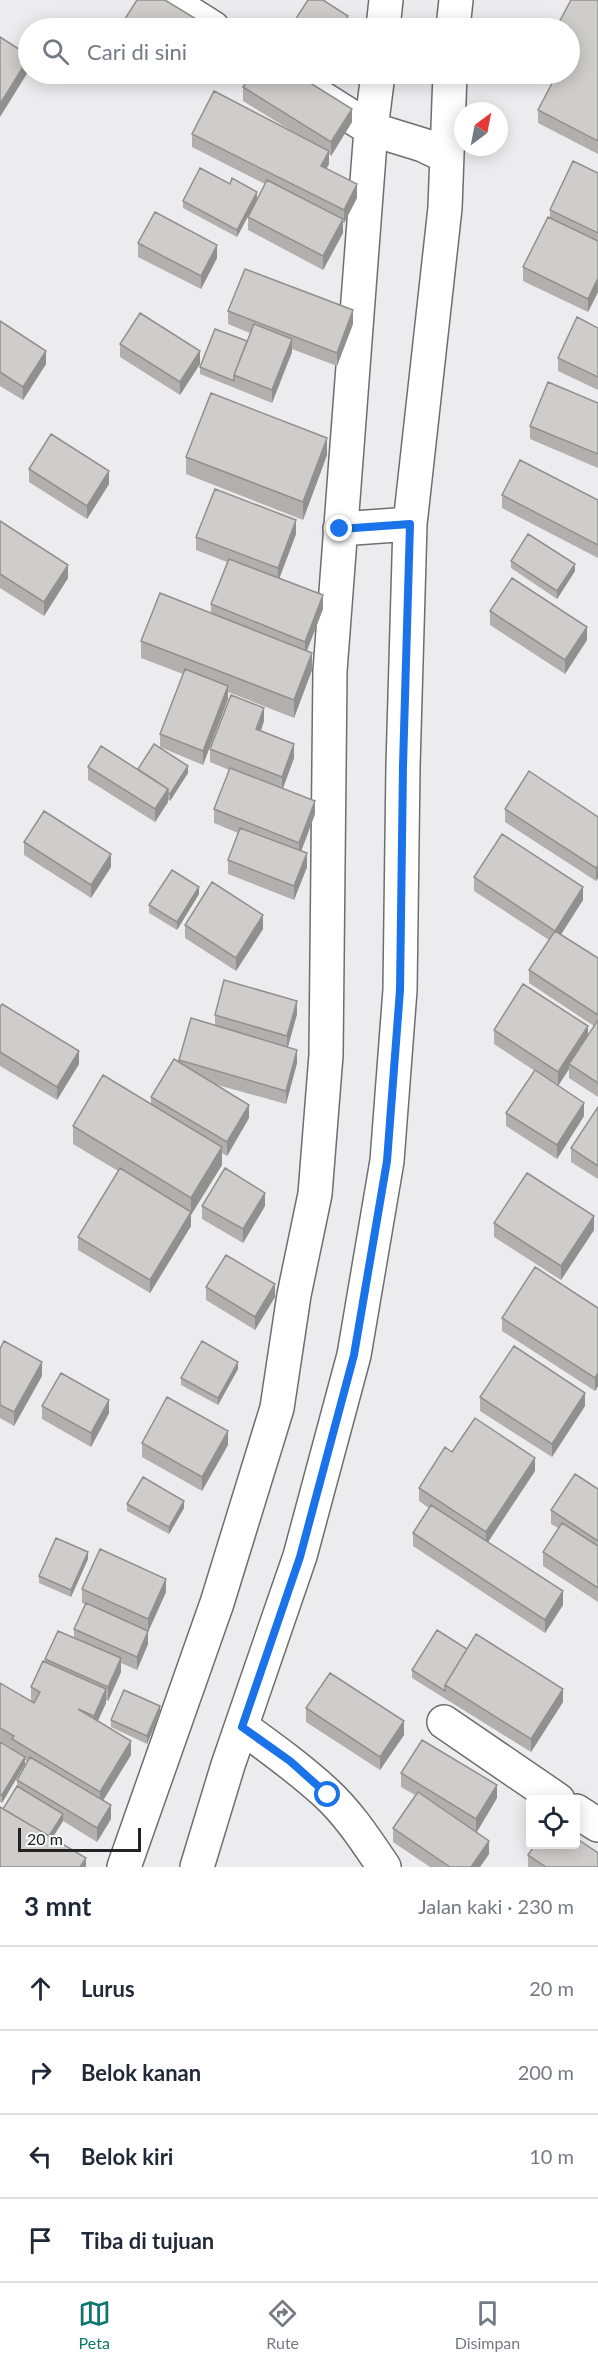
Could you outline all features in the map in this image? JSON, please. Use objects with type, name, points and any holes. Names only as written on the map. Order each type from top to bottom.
[{"type":"street","points":[[169,0],[197,18]]},
{"type":"street","points":[[384,18],[386,0]]},
{"type":"street","points":[[454,18],[456,0]]},
{"type":"street","points":[[300,84],[379,132],[434,150]]},
{"type":"street","points":[[124,1867],[217,1603],[277,1408],[294,1295],[315,1194],[326,1055],[330,670],[340,529],[379,132],[378,84]]},
{"type":"street","points":[[197,1867],[300,1557],[354,1355],[387,1161],[400,990],[403,766],[410,524],[445,208],[434,150],[448,84]]},
{"type":"street","points":[[340,529],[410,524]]},
{"type":"street","points":[[444,1722],[551,1795]]},
{"type":"street","points":[[242,1727],[290,1761],[328,1795],[366,1840],[384,1867]]},
{"type":"street","points":[[580,1814],[598,1825]]},
{"type":"building","points":[[137,0],[165,0],[195,18],[125,18]]},
{"type":"building","points":[[308,0],[323,0],[348,16],[347,18],[296,18]]},
{"type":"building","points":[[571,0],[598,0],[598,141],[538,110],[552,84],[580,84],[580,18],[561,18]]},
{"type":"building","points":[[0,37],[18,49],[18,75],[0,104]]},
{"type":"building","points":[[245,84],[312,84],[352,109],[331,142],[243,87]]},
{"type":"building","points":[[214,91],[329,151],[321,166],[357,184],[344,210],[192,134]]},
{"type":"building","points":[[573,161],[598,173],[598,233],[550,210]]},
{"type":"building","points":[[200,168],[230,184],[232,178],[257,192],[237,230],[183,201]]},
{"type":"building","points":[[267,180],[343,219],[323,256],[248,217]]},
{"type":"building","points":[[155,212],[217,245],[201,276],[138,243]]},
{"type":"building","points":[[548,217],[598,241],[598,278],[588,299],[523,267]]},
{"type":"building","points":[[245,269],[353,310],[337,353],[228,311]]},
{"type":"building","points":[[140,313],[200,351],[180,382],[120,344]]},
{"type":"building","points":[[577,317],[598,328],[598,377],[558,358]]},
{"type":"building","points":[[0,321],[46,351],[23,387],[0,372]]},
{"type":"building","points":[[254,324],[292,339],[272,390],[234,375]]},
{"type":"building","points":[[215,329],[247,341],[234,375],[234,381],[200,367]]},
{"type":"building","points":[[548,382],[598,403],[598,454],[530,426]]},
{"type":"building","points":[[211,393],[327,438],[303,502],[186,457]]},
{"type":"building","points":[[51,434],[109,471],[87,506],[29,469]]},
{"type":"building","points":[[520,460],[598,500],[598,545],[502,495]]},
{"type":"building","points":[[215,489],[296,520],[278,568],[196,537]]},
{"type":"building","points":[[0,521],[68,565],[44,602],[0,574]]},
{"type":"building","points":[[528,534],[575,564],[557,591],[511,561]]},
{"type":"building","points":[[229,559],[323,595],[305,642],[211,604]]},
{"type":"building","points":[[512,578],[587,627],[565,660],[490,611]]},
{"type":"building","points":[[160,593],[312,653],[294,700],[141,641]]},
{"type":"building","points":[[185,669],[228,686],[203,751],[160,734]]},
{"type":"building","points":[[231,695],[264,708],[256,729],[294,744],[282,777],[210,749]]},
{"type":"building","points":[[154,744],[188,766],[170,794],[168,789],[138,769]]},
{"type":"building","points":[[101,746],[168,789],[155,809],[88,767]]},
{"type":"building","points":[[230,768],[315,801],[299,843],[214,809]]},
{"type":"building","points":[[529,771],[598,817],[598,865],[596,868],[505,809]]},
{"type":"building","points":[[44,811],[111,854],[91,885],[24,842]]},
{"type":"building","points":[[240,828],[307,853],[294,886],[228,860]]},
{"type":"building","points":[[502,834],[583,887],[555,931],[474,877]]},
{"type":"building","points":[[172,870],[199,887],[177,922],[149,905]]},
{"type":"building","points":[[212,882],[263,915],[236,958],[185,925]]},
{"type":"building","points":[[555,931],[598,958],[598,1015],[529,970]]},
{"type":"building","points":[[224,980],[297,1001],[287,1036],[215,1015]]},
{"type":"building","points":[[523,984],[588,1026],[558,1072],[494,1030]]},
{"type":"building","points":[[2,1004],[79,1051],[57,1087],[0,1052],[0,1007]]},
{"type":"building","points":[[191,1018],[297,1050],[286,1091],[179,1060]]},
{"type":"building","points":[[598,1020],[598,1083],[569,1064]]},
{"type":"building","points":[[174,1059],[249,1105],[227,1142],[151,1097]]},
{"type":"building","points":[[535,1070],[584,1103],[557,1145],[506,1113]]},
{"type":"building","points":[[103,1075],[222,1147],[191,1198],[73,1126]]},
{"type":"building","points":[[598,1107],[598,1166],[571,1148]]},
{"type":"building","points":[[120,1168],[191,1212],[150,1280],[78,1237]]},
{"type":"building","points":[[225,1168],[265,1193],[243,1229],[202,1206]]},
{"type":"building","points":[[527,1173],[594,1216],[561,1266],[494,1223]]},
{"type":"building","points":[[226,1255],[275,1284],[255,1317],[206,1287]]},
{"type":"building","points":[[535,1267],[598,1308],[598,1373],[595,1378],[502,1318]]},
{"type":"building","points":[[4,1341],[42,1362],[14,1412],[0,1405],[0,1349]]},
{"type":"building","points":[[202,1341],[238,1362],[218,1398],[181,1378]]},
{"type":"building","points":[[514,1346],[585,1393],[552,1444],[480,1397]]},
{"type":"building","points":[[61,1373],[109,1400],[91,1433],[42,1406]]},
{"type":"building","points":[[167,1397],[228,1431],[202,1477],[142,1443]]},
{"type":"building","points":[[475,1418],[535,1458],[486,1532],[419,1488],[445,1447],[452,1452]]},
{"type":"building","points":[[575,1474],[598,1489],[598,1541],[551,1510]]},
{"type":"building","points":[[143,1477],[184,1501],[169,1527],[127,1504]]},
{"type":"building","points":[[431,1505],[563,1591],[545,1620],[413,1533]]},
{"type":"building","points":[[562,1523],[598,1546],[598,1588],[543,1552]]},
{"type":"building","points":[[56,1538],[88,1552],[71,1590],[39,1576]]},
{"type":"building","points":[[100,1549],[166,1579],[148,1619],[82,1589]]},
{"type":"building","points":[[86,1603],[148,1631],[137,1657],[74,1629]]},
{"type":"building","points":[[437,1630],[467,1649],[445,1685],[445,1691],[412,1670]]},
{"type":"building","points":[[58,1631],[121,1658],[108,1687],[45,1659]]},
{"type":"building","points":[[476,1634],[563,1689],[531,1739],[445,1685]]},
{"type":"building","points":[[43,1661],[106,1689],[94,1716],[78,1709],[131,1741],[100,1792],[12,1739],[14,1736],[0,1728],[0,1683],[34,1703],[40,1692],[31,1687]]},
{"type":"building","points":[[330,1673],[404,1721],[380,1757],[306,1708]]},
{"type":"building","points":[[124,1690],[160,1706],[147,1736],[111,1720]]},
{"type":"building","points":[[422,1740],[497,1785],[476,1819],[401,1773]]},
{"type":"building","points":[[0,1742],[25,1757],[2,1795],[0,1795]]},
{"type":"building","points":[[30,1757],[111,1805],[97,1828],[17,1780]]},
{"type":"building","points":[[17,1786],[63,1814],[49,1836],[3,1809]]},
{"type":"building","points":[[418,1792],[489,1841],[471,1867],[450,1867],[393,1828]]},
{"type":"building","points":[[0,1807],[86,1858],[80,1867],[0,1867]]},
{"type":"building","points":[[580,1841],[598,1853],[598,1867],[546,1867],[528,1855],[532,1849],[580,1849]]},
{"type":"route","points":[[328,1795],[290,1761],[242,1727],[300,1557],[354,1355],[387,1161],[400,990],[403,766],[410,524],[340,529]]}]
